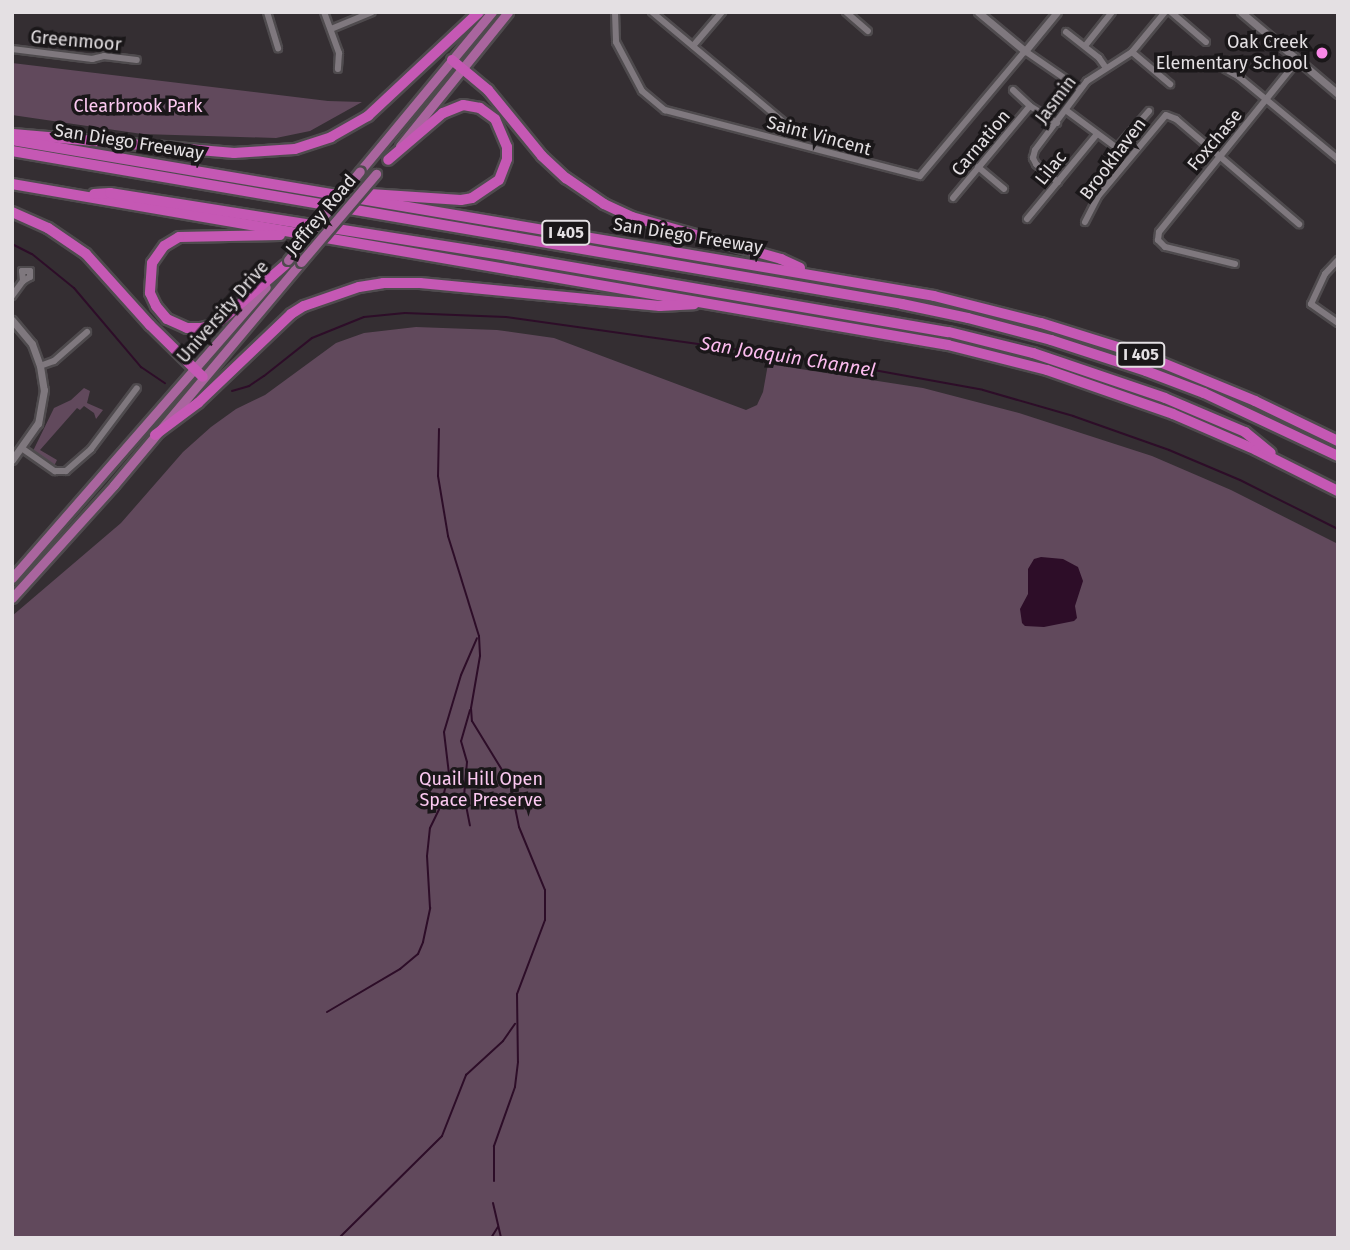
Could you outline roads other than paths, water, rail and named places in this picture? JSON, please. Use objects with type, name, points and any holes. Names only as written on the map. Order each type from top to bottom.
[{"type":"highway","points":[[12,134],[233,153],[295,149],[331,137],[368,116],[479,12]]},
{"type":"highway","points":[[452,60],[488,90],[542,156],[566,178],[604,204],[632,217],[675,231],[781,259],[814,274]]},
{"type":"highway","points":[[319,191],[461,200],[472,198],[499,180],[508,159],[507,146],[495,119],[480,108],[463,105],[443,113],[388,160]]},
{"type":"highway","name":"San Diego Freeway","points":[[12,140],[934,296],[1091,338],[1221,386],[1338,441]]},
{"type":"highway","points":[[12,152],[902,304],[968,318],[1051,340],[1146,371],[1204,393],[1338,456]]},
{"type":"highway","name":"I 405","points":[[12,184],[918,338],[1047,370],[1172,414],[1338,491]]},
{"type":"highway","points":[[78,195],[110,193],[244,213],[949,332],[1044,357],[1165,398],[1245,432],[1284,464]]},
{"type":"highway","points":[[12,212],[48,228],[80,249],[204,377]]},
{"type":"highway","points":[[286,263],[217,324],[201,328],[187,328],[167,319],[150,293],[152,263],[164,247],[179,237],[300,234]]},
{"type":"highway","points":[[155,435],[198,403],[291,314],[304,306],[359,288],[383,283],[420,283],[660,306],[711,303]]},
{"type":"main road","points":[[452,60],[492,12]]},
{"type":"main road","name":"Jeffrey Road","points":[[155,435],[388,160],[508,12]]},
{"type":"main road","name":"University Drive","points":[[12,578],[286,263],[452,60]]},
{"type":"main road","points":[[12,598],[47,562],[155,435]]},
{"type":"street","points":[[267,12],[278,48]]},
{"type":"street","points":[[324,12],[339,53],[338,69]]},
{"type":"street","points":[[331,29],[372,12]]},
{"type":"street","name":"Saint Vincent","points":[[615,12],[616,42],[642,91],[666,110],[920,176],[1025,51]]},
{"type":"street","name":"Saint Vincent","points":[[652,12],[786,124]]},
{"type":"street","points":[[693,46],[722,12]]},
{"type":"street","points":[[846,12],[868,31]]},
{"type":"street","points":[[978,12],[1025,51],[1080,89]]},
{"type":"street","points":[[1025,51],[1057,12]]},
{"type":"street","points":[[1085,46],[1112,12]]},
{"type":"street","name":"Jasmin","points":[[1058,182],[1033,158],[1034,150],[1067,111],[1080,89],[1132,52],[1165,12]]},
{"type":"street","points":[[1171,12],[1206,42]]},
{"type":"street","points":[[1241,12],[1338,94]]},
{"type":"street","points":[[1066,32],[1085,46],[1106,68]]},
{"type":"street","name":"Greenmoor","points":[[12,49],[92,59],[104,56],[137,60]]},
{"type":"street","points":[[1132,52],[1170,84]]},
{"type":"street","name":"Foxchase","points":[[1235,264],[1165,247],[1158,240],[1159,232],[1298,60]]},
{"type":"street","points":[[1216,64],[1239,77],[1338,159]]},
{"type":"street","points":[[1013,90],[1030,106],[1057,122]]},
{"type":"street","name":"Carnation","points":[[953,198],[1030,106]]},
{"type":"street","points":[[1067,111],[1117,148],[1149,111]]},
{"type":"street","name":"Brookhaven","points":[[1085,222],[1098,195],[1166,115],[1176,119],[1220,156]]},
{"type":"street","name":"Lilac","points":[[1027,219],[1097,135]]},
{"type":"street","points":[[1220,156],[1299,224]]},
{"type":"street","points":[[978,167],[1004,189]]},
{"type":"street","points":[[1338,260],[1312,299],[1314,308],[1338,323]]},
{"type":"street","points":[[12,296],[23,281]]},
{"type":"street","points":[[12,321],[32,344],[40,366],[44,390],[41,412],[23,449],[12,460]]},
{"type":"street","points":[[40,366],[54,361],[87,332]]},
{"type":"street","points":[[23,449],[55,471],[66,471],[91,449],[136,388]]},
{"type":"waterway","name":"San Joaquin Channel","points":[[12,244],[32,254],[74,288],[141,367],[165,383]]},
{"type":"waterway","name":"San Joaquin Channel","points":[[232,391],[249,386],[312,338],[364,317],[405,313],[506,317],[846,365],[983,390],[1073,416],[1169,450],[1240,480],[1338,529]]},
{"type":"waterway","points":[[439,429],[438,476],[448,536],[479,636],[480,656],[471,708],[472,721],[510,783],[519,827],[545,890],[545,920],[517,994],[518,1062],[515,1087],[494,1146],[494,1181]]},
{"type":"waterway","points":[[327,1012],[400,969],[418,954],[423,942],[430,908],[427,856],[430,828],[441,805],[449,774],[444,732],[461,675],[477,638]]},
{"type":"waterway","points":[[470,710],[461,741],[467,762],[464,795],[470,825]]},
{"type":"waterway","points":[[339,1238],[442,1136],[466,1075],[503,1041],[515,1024]]},
{"type":"waterway","points":[[493,1203],[501,1238]]},
{"type":"waterway","points":[[491,1238],[498,1227]]},
{"type":"place","name":"Oak Creek Elementary School","points":[[1322,53]]},
{"type":"park label","name":"Clearbrook Park","points":[[138,106]]},
{"type":"park label","name":"Quail Hill Open Space Preserve","points":[[481,790]]}]
